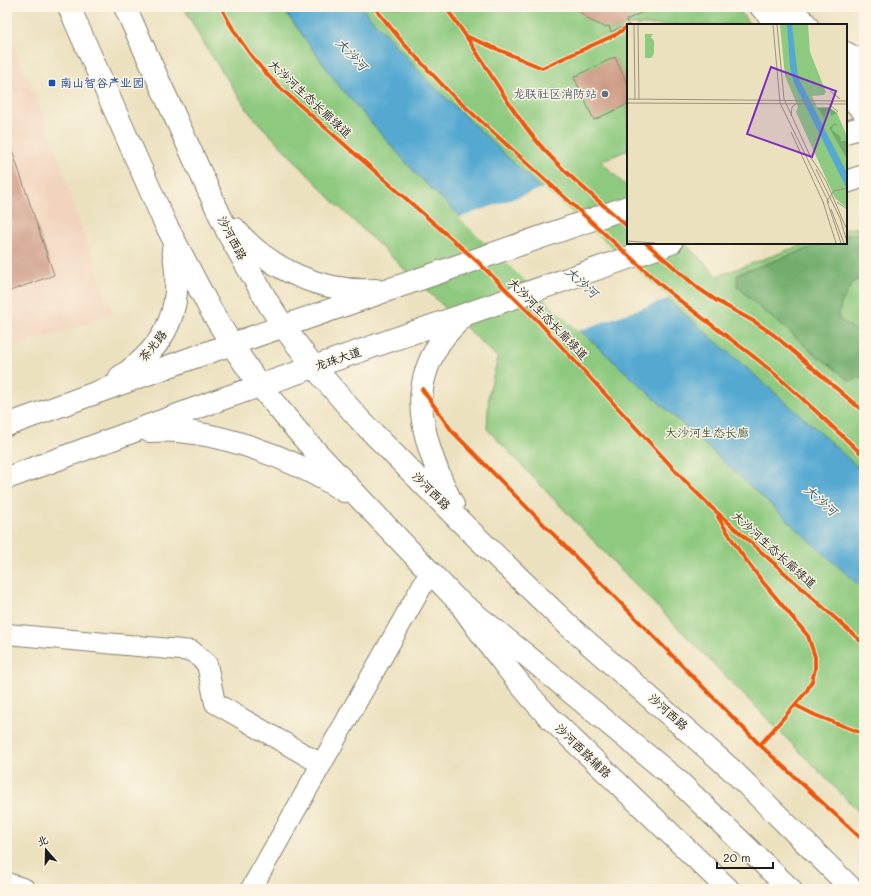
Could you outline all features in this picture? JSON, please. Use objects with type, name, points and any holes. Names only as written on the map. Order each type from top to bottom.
[{"type":"main road","points":[[69,7],[164,221],[209,307],[232,345],[260,386],[306,441],[455,598],[526,654],[678,781],[790,889]]},
{"type":"main road","name":"沙河西路","points":[[124,7],[232,240],[267,301],[314,367],[360,420],[464,525],[569,626],[733,771],[852,889]]},
{"type":"main road","points":[[761,7],[777,24]]},
{"type":"main road","points":[[789,7],[806,24]]},
{"type":"main road","points":[[847,54],[864,63]]},
{"type":"main road","points":[[847,68],[864,86]]},
{"type":"main road","points":[[847,94],[864,112]]},
{"type":"main road","points":[[847,132],[864,127]]},
{"type":"main road","points":[[847,182],[864,176]]},
{"type":"main road","points":[[847,191],[864,192]]},
{"type":"main road","points":[[216,207],[238,234],[258,252],[300,277],[330,286],[359,291],[393,288]]},
{"type":"main road","points":[[7,425],[284,326],[627,207]]},
{"type":"main road","name":"茶光路","points":[[86,396],[112,382],[139,364],[155,348],[166,330],[175,300],[177,276],[173,250],[164,221]]},
{"type":"main road","name":"龙珠大道","points":[[7,478],[260,386],[668,244]]},
{"type":"main road","points":[[464,525],[452,505],[435,466],[426,433],[421,405],[422,389],[426,370],[436,348],[450,330],[466,314]]},
{"type":"main road","points":[[130,433],[163,430],[197,434],[254,448],[282,459],[326,480],[347,492],[369,508]]},
{"type":"main road","name":"沙河西路辅路","points":[[455,598],[502,662],[549,717],[728,889]]},
{"type":"street","points":[[251,889],[430,572]]},
{"type":"street","points":[[7,634],[192,651],[207,664],[215,703],[321,764]]},
{"type":"street","points":[[7,883],[25,889]]},
{"type":"shaded area","points":[[7,31],[38,101],[112,314],[7,351]]},
{"type":"green space","name":"大沙河生态长廊","points":[[184,7],[737,7],[749,24],[627,24],[627,150],[601,161],[627,187],[627,244],[685,244],[718,276],[804,244],[847,244],[847,229],[864,227],[864,817],[626,575],[487,429],[489,393],[498,358],[338,206],[251,115],[202,41]]},
{"type":"green space","points":[[864,232],[864,278],[854,281],[842,301],[838,318],[857,331],[864,340],[864,377],[849,381],[813,353],[789,331],[760,308],[737,286],[738,274],[821,244],[847,244],[847,235]]},
{"type":"water","name":"大沙河","points":[[282,7],[361,7],[426,79],[536,184],[815,428],[864,473],[864,590],[597,346],[418,176],[340,87]]},
{"type":"pier","points":[[543,188],[670,298],[578,331],[459,218]]},
{"type":"building","points":[[574,7],[653,7],[626,20],[628,24],[611,32],[609,26],[605,27],[589,20]]},
{"type":"building","name":"龙联社区消防站","points":[[615,57],[627,83],[627,104],[594,120],[574,77]]},
{"type":"building","points":[[7,144],[10,144],[54,275],[7,292]]},
{"type":"cycle path","name":"大沙河生态长廊绿道","points":[[221,7],[246,49],[278,86],[478,262],[537,320],[684,480],[711,507],[864,644]]},
{"type":"cycle path","points":[[374,7],[404,44],[450,93],[662,286],[772,371],[864,456]]},
{"type":"cycle path","points":[[445,7],[457,22],[519,119],[531,134],[565,171],[627,226]]},
{"type":"cycle path","points":[[466,36],[542,68],[617,34],[627,27]]},
{"type":"cycle path","points":[[647,244],[698,288],[774,335],[864,412]]},
{"type":"cycle path","points":[[422,389],[452,431],[760,745],[864,841]]},
{"type":"cycle path","points":[[718,517],[740,552],[808,636],[815,657],[815,669],[812,681],[806,692],[760,745]]},
{"type":"cycle path","points":[[795,705],[815,715],[864,734]]},
{"type":"place","name":"南山智谷产业园","points":[[52,83]]},
{"type":"place","name":"龙联社区消防站","points":[[605,94]]}]
